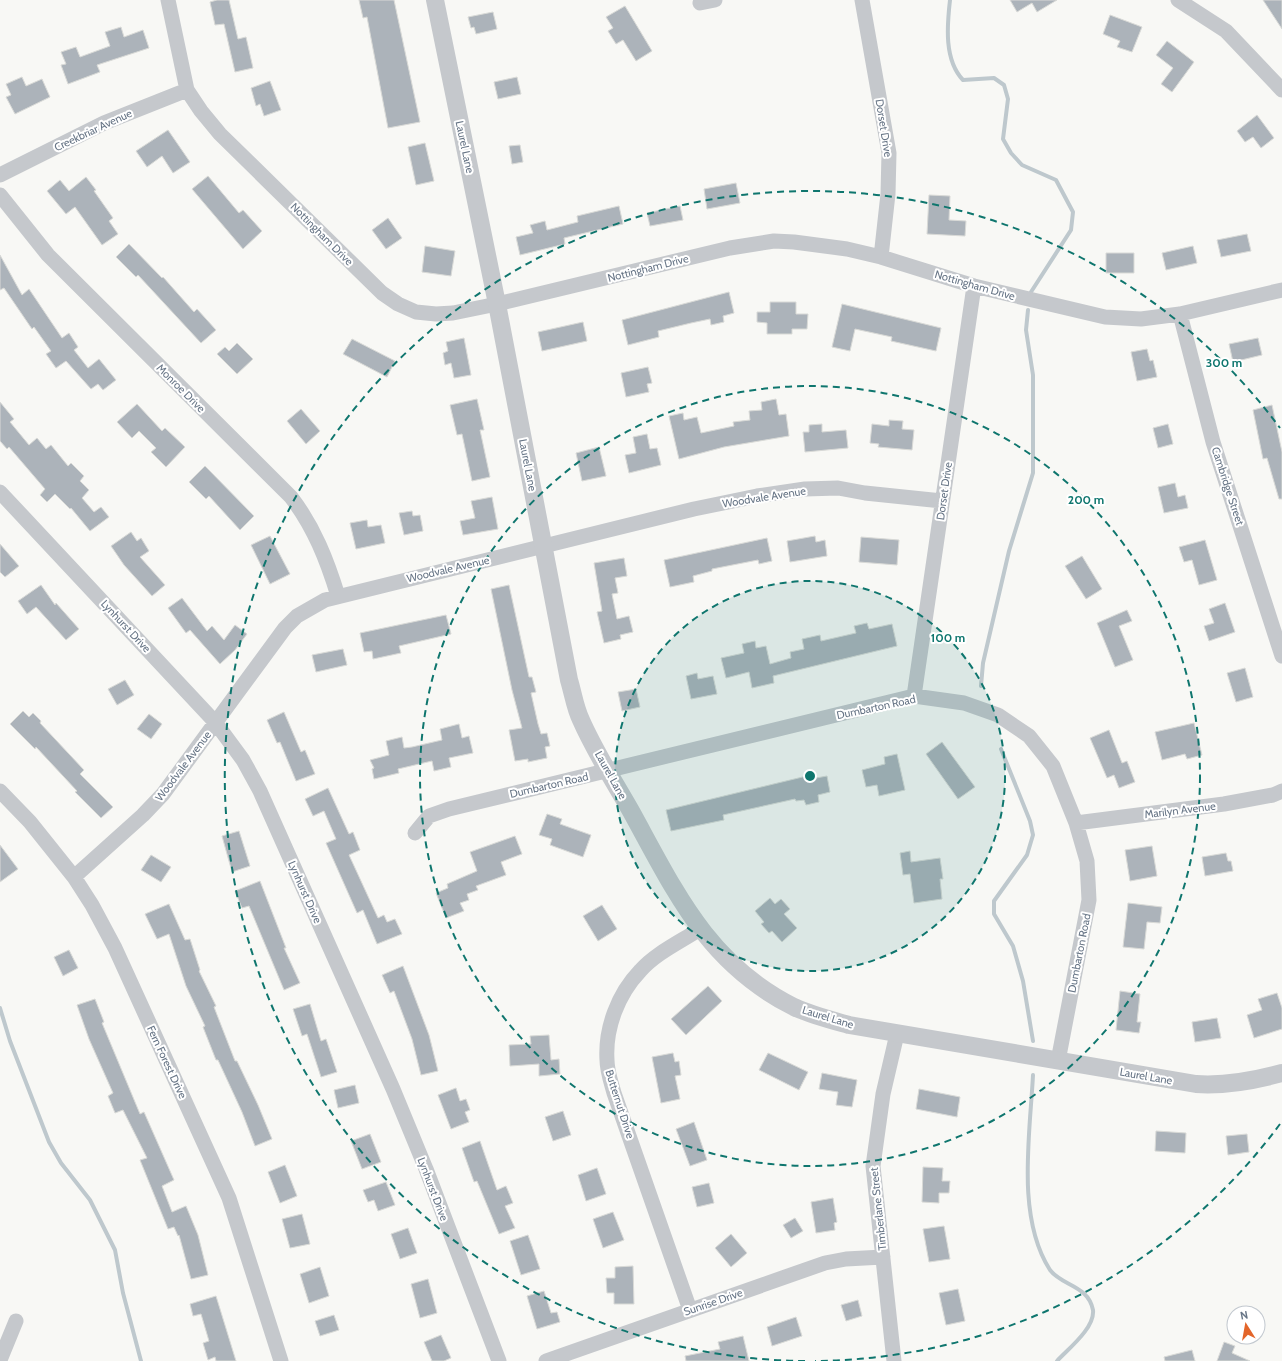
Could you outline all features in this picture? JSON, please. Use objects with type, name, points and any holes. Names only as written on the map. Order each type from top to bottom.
[{"type":"street","name":"Nottingham Drive","points":[[168,0],[187,90],[201,111],[220,134],[382,293],[393,301],[416,312],[436,314],[497,304],[753,243],[794,242],[838,247],[880,257],[974,286],[1105,317],[1141,319],[1180,314],[1282,290]]},
{"type":"street","name":"Laurel Lane","points":[[435,0],[497,304],[569,680],[580,720],[678,895],[700,929],[717,949],[742,973],[770,994],[795,1007],[849,1025],[1167,1080],[1214,1085],[1246,1082],[1282,1073]]},
{"type":"street","points":[[700,3],[715,0]]},
{"type":"street","name":"Dorset Drive","points":[[862,0],[889,153],[888,194],[880,257]]},
{"type":"street","points":[[1178,0],[1226,31],[1282,90]]},
{"type":"street","name":"Creekbriar Avenue","points":[[0,175],[104,123],[187,90]]},
{"type":"street","name":"Monroe Drive","points":[[0,195],[48,255],[291,497],[300,508],[320,544],[338,596]]},
{"type":"street","name":"Dorset Drive","points":[[914,696],[974,286]]},
{"type":"street","name":"Cambridge Street","points":[[1180,314],[1213,442],[1282,656]]},
{"type":"street","name":"Woodvale Avenue","points":[[74,877],[148,810],[163,794],[285,628],[305,610],[325,600],[694,509],[757,496],[805,489],[838,488],[942,501]]},
{"type":"street","name":"Lynhurst Drive","points":[[0,492],[215,722],[243,760],[260,792],[426,1169],[499,1361]]},
{"type":"street","name":"Dumbarton Road","points":[[415,833],[429,816],[450,809],[914,696],[964,702],[998,715],[1029,736],[1053,766],[1076,823],[1087,861],[1089,900],[1058,1061]]},
{"type":"street","name":"Fern Forest Drive","points":[[0,791],[39,833],[74,877],[92,905],[115,948],[229,1198],[282,1361]]},
{"type":"street","name":"Marilyn Avenue","points":[[1076,823],[1224,804],[1274,795],[1282,791]]},
{"type":"street","name":"Butternut Drive","points":[[690,1310],[614,1093],[608,1070],[606,1050],[613,1014],[624,992],[640,970],[659,954],[700,929]]},
{"type":"street","name":"Timberlane Street","points":[[894,1361],[873,1166],[884,1094],[897,1034]]},
{"type":"street","name":"Sunrise Drive","points":[[546,1361],[837,1260],[883,1257]]},
{"type":"street","points":[[0,1360],[16,1321]]},
{"type":"building","points":[[217,0],[229,0],[238,39],[246,37],[253,68],[235,72],[224,24],[215,25],[210,2]]},
{"type":"building","points":[[359,0],[394,0],[420,122],[388,128],[367,17],[363,18]]},
{"type":"building","points":[[1010,0],[1057,0],[1037,12],[1032,3],[1017,12]]},
{"type":"building","points":[[1263,0],[1282,0],[1282,29]]},
{"type":"building","points":[[625,6],[652,51],[636,61],[623,40],[616,44],[608,31],[613,28],[606,17]]},
{"type":"building","points":[[493,12],[497,29],[476,34],[474,27],[471,28],[468,17]]},
{"type":"building","points":[[1110,15],[1142,27],[1132,52],[1117,47],[1120,41],[1103,34]]},
{"type":"building","points":[[121,27],[124,37],[143,30],[149,48],[97,65],[100,72],[68,84],[61,65],[66,64],[61,52],[76,47],[80,57],[110,46],[105,32]]},
{"type":"building","points":[[1167,41],[1194,62],[1172,92],[1161,84],[1173,68],[1156,55]]},
{"type":"building","points":[[22,77],[26,86],[42,79],[50,97],[15,114],[6,97],[11,95],[6,84]]},
{"type":"building","points":[[517,77],[521,94],[498,99],[494,82]]},
{"type":"building","points":[[270,81],[281,110],[264,116],[260,104],[256,106],[251,88]]},
{"type":"building","points":[[1257,115],[1274,138],[1261,148],[1253,137],[1245,142],[1237,131]]},
{"type":"building","points":[[168,130],[190,162],[173,173],[162,156],[147,167],[136,151]]},
{"type":"building","points":[[425,143],[434,181],[416,185],[408,147]]},
{"type":"building","points":[[520,145],[523,162],[512,164],[509,146]]},
{"type":"building","points":[[208,176],[239,213],[243,210],[262,231],[243,249],[192,189]]},
{"type":"building","points":[[86,177],[96,190],[94,191],[113,218],[109,221],[118,234],[102,245],[75,207],[66,214],[47,191],[60,180],[69,191]]},
{"type":"building","points":[[736,183],[740,203],[707,209],[704,189]]},
{"type":"building","points":[[929,195],[950,196],[949,220],[966,221],[965,236],[927,234]]},
{"type":"building","points":[[619,206],[623,224],[564,238],[565,244],[520,255],[516,237],[533,233],[530,225],[545,221],[547,230],[578,222],[577,216]]},
{"type":"building","points":[[680,206],[683,220],[650,226],[647,213]]},
{"type":"building","points":[[388,218],[402,238],[386,249],[372,230]]},
{"type":"building","points":[[1247,234],[1251,251],[1221,257],[1217,240]]},
{"type":"building","points":[[129,244],[162,278],[163,277],[194,312],[197,309],[216,330],[201,343],[138,275],[136,277],[116,257]]},
{"type":"building","points":[[425,246],[455,251],[451,276],[422,272]]},
{"type":"building","points":[[1193,246],[1197,263],[1166,270],[1162,253]]},
{"type":"building","points":[[1106,253],[1134,253],[1134,273],[1106,273]]},
{"type":"building","points":[[0,255],[22,295],[29,289],[62,338],[69,333],[78,347],[74,350],[88,368],[99,359],[116,380],[103,390],[98,384],[91,389],[66,361],[56,368],[46,354],[51,351],[34,327],[32,329],[4,288],[0,290]]},
{"type":"building","points":[[729,292],[734,313],[723,316],[724,322],[711,325],[710,319],[691,323],[658,331],[659,337],[628,345],[622,320]]},
{"type":"building","points":[[770,302],[796,302],[796,314],[808,314],[807,329],[792,329],[792,334],[767,334],[767,323],[757,322],[757,312],[770,312]]},
{"type":"building","points":[[842,304],[941,328],[936,351],[891,341],[892,337],[855,329],[850,351],[832,347]]},
{"type":"building","points":[[583,322],[587,341],[542,351],[538,332]]},
{"type":"building","points":[[464,338],[471,375],[454,378],[451,363],[445,365],[443,353],[448,351],[446,342]]},
{"type":"building","points":[[1258,338],[1262,355],[1233,362],[1229,344]]},
{"type":"building","points":[[352,339],[395,361],[387,377],[343,354]]},
{"type":"building","points":[[237,343],[253,359],[237,374],[217,354],[225,347],[229,351]]},
{"type":"building","points":[[1147,349],[1150,361],[1153,360],[1157,377],[1137,381],[1131,352]]},
{"type":"building","points":[[648,367],[652,383],[647,384],[649,392],[626,397],[621,373]]},
{"type":"building","points":[[477,399],[484,430],[480,430],[490,477],[472,481],[462,434],[457,435],[450,405]]},
{"type":"building","points":[[776,399],[779,415],[786,414],[789,436],[724,447],[679,459],[669,416],[683,413],[684,420],[697,417],[701,433],[734,426],[733,422],[750,420],[749,411],[762,410],[761,402]]},
{"type":"building","points":[[0,402],[14,419],[10,422],[29,445],[37,438],[46,449],[51,445],[68,466],[71,463],[84,476],[80,481],[89,490],[82,498],[94,512],[101,507],[109,517],[90,531],[71,508],[70,509],[55,494],[47,502],[40,495],[45,489],[9,447],[7,449],[0,441]]},
{"type":"building","points":[[137,404],[162,431],[165,428],[185,447],[166,467],[151,452],[156,448],[139,431],[132,438],[117,422]]},
{"type":"building","points":[[1272,405],[1282,452],[1282,499],[1279,499],[1267,458],[1263,459],[1253,410]]},
{"type":"building","points":[[301,409],[320,431],[306,444],[287,421]]},
{"type":"building","points":[[889,420],[903,421],[902,429],[914,430],[912,450],[878,447],[879,444],[870,443],[872,424],[889,426]]},
{"type":"building","points":[[822,424],[822,432],[846,430],[848,448],[805,452],[803,432],[809,432],[809,425]]},
{"type":"building","points":[[1168,424],[1173,444],[1158,448],[1153,428]]},
{"type":"building","points":[[647,434],[650,449],[657,448],[661,465],[629,473],[625,455],[636,453],[633,437]]},
{"type":"building","points":[[599,447],[606,476],[582,481],[576,453]]},
{"type":"building","points":[[205,466],[254,516],[240,530],[209,496],[206,499],[189,482]]},
{"type":"building","points":[[1175,483],[1178,497],[1185,495],[1188,508],[1164,513],[1158,487]]},
{"type":"building","points":[[492,497],[498,529],[463,535],[460,521],[475,518],[471,501]]},
{"type":"building","points":[[412,511],[413,516],[420,515],[423,531],[404,535],[399,513]]},
{"type":"building","points":[[367,520],[368,527],[381,525],[385,543],[356,549],[350,523]]},
{"type":"building","points":[[131,532],[137,541],[141,538],[149,551],[140,557],[165,585],[152,596],[124,565],[111,546]]},
{"type":"building","points":[[270,536],[290,574],[270,584],[251,545]]},
{"type":"building","points":[[815,536],[816,542],[825,540],[827,556],[790,562],[787,541]]},
{"type":"building","points":[[861,537],[899,540],[897,565],[859,562]]},
{"type":"building","points":[[767,538],[772,561],[759,564],[758,560],[712,569],[712,571],[693,576],[694,582],[670,587],[664,560]]},
{"type":"building","points":[[1205,540],[1217,580],[1199,585],[1192,560],[1184,562],[1179,547]]},
{"type":"building","points":[[0,544],[19,566],[5,577],[0,572]]},
{"type":"building","points":[[1082,556],[1102,589],[1086,599],[1065,566]]},
{"type":"building","points":[[624,558],[627,576],[615,578],[618,593],[612,594],[617,619],[629,616],[633,632],[620,635],[621,639],[604,643],[597,612],[602,611],[594,563]]},
{"type":"building","points":[[41,585],[55,605],[56,603],[79,629],[66,640],[36,607],[27,614],[18,601]]},
{"type":"building","points":[[509,585],[529,677],[532,677],[536,692],[531,693],[538,724],[541,734],[547,733],[550,746],[545,747],[547,758],[528,762],[528,759],[515,761],[509,730],[522,728],[512,690],[491,589]]},
{"type":"building","points":[[182,598],[207,631],[212,626],[224,640],[235,625],[247,634],[235,650],[220,664],[190,630],[186,633],[168,608]]},
{"type":"building","points":[[1225,603],[1235,632],[1209,641],[1204,626],[1214,623],[1209,609]]},
{"type":"building","points":[[1127,610],[1132,621],[1119,626],[1133,660],[1115,667],[1097,623]]},
{"type":"building","points":[[446,615],[451,634],[399,646],[401,653],[373,659],[372,651],[364,652],[360,633]]},
{"type":"building","points":[[867,623],[869,629],[892,624],[897,646],[773,676],[774,683],[752,688],[749,672],[726,678],[721,658],[744,653],[742,644],[755,641],[756,648],[766,646],[770,664],[791,658],[790,652],[804,649],[802,639],[820,635],[821,641],[856,633],[854,626]]},
{"type":"building","points":[[343,649],[347,665],[316,672],[312,655]]},
{"type":"building","points":[[1245,668],[1253,697],[1236,702],[1227,673]]},
{"type":"building","points":[[697,673],[698,679],[713,676],[717,694],[691,699],[686,676]]},
{"type":"building","points":[[125,680],[134,695],[117,705],[108,689]]},
{"type":"building","points":[[636,689],[640,707],[622,711],[618,692]]},
{"type":"building","points":[[23,711],[29,717],[33,713],[41,721],[40,723],[84,770],[80,774],[113,807],[101,818],[75,792],[77,791],[36,747],[35,749],[10,724]]},
{"type":"building","points":[[284,712],[301,752],[305,750],[315,774],[296,781],[280,742],[277,743],[267,720]]},
{"type":"building","points":[[149,714],[162,724],[151,739],[137,729]]},
{"type":"building","points":[[1194,723],[1202,755],[1187,759],[1185,754],[1162,760],[1155,732]]},
{"type":"building","points":[[459,724],[462,738],[469,736],[473,753],[449,758],[451,767],[434,771],[432,761],[398,769],[399,773],[374,779],[372,769],[374,768],[370,760],[389,755],[386,741],[402,737],[404,748],[412,747],[442,740],[440,729]]},
{"type":"building","points":[[1109,730],[1122,763],[1127,761],[1135,782],[1119,788],[1114,775],[1107,778],[1090,738]]},
{"type":"building","points":[[942,742],[975,787],[958,799],[926,754]]},
{"type":"building","points":[[897,754],[905,790],[879,796],[877,785],[866,787],[862,770],[885,764],[884,757]]},
{"type":"building","points":[[815,774],[816,778],[827,776],[830,792],[818,795],[819,802],[806,805],[804,800],[796,801],[795,799],[723,815],[724,820],[671,831],[666,810]]},
{"type":"building","points":[[328,788],[349,834],[353,832],[360,850],[349,855],[378,918],[384,915],[387,922],[395,919],[402,934],[377,944],[363,910],[357,913],[326,843],[336,839],[324,811],[313,816],[305,799]]},
{"type":"building","points":[[547,814],[562,819],[560,824],[591,835],[583,857],[550,845],[552,839],[539,835]]},
{"type":"building","points":[[239,831],[250,866],[232,872],[222,836]]},
{"type":"building","points":[[515,836],[522,854],[501,862],[506,875],[476,886],[478,890],[467,894],[469,900],[460,903],[464,911],[446,918],[436,893],[448,888],[447,884],[477,871],[470,852]]},
{"type":"building","points":[[0,845],[18,869],[0,882]]},
{"type":"building","points":[[1152,846],[1157,876],[1130,881],[1125,850]]},
{"type":"building","points":[[910,851],[911,862],[940,858],[943,879],[940,879],[942,899],[914,903],[910,874],[903,875],[900,853]]},
{"type":"building","points":[[1226,853],[1228,861],[1231,861],[1233,871],[1205,876],[1202,857]]},
{"type":"building","points":[[151,855],[171,867],[161,882],[141,870]]},
{"type":"building","points":[[260,881],[286,948],[284,948],[300,983],[284,990],[249,906],[242,908],[235,891]]},
{"type":"building","points":[[770,898],[775,904],[781,899],[790,909],[784,914],[797,928],[782,942],[772,931],[769,933],[761,924],[764,922],[755,911]]},
{"type":"building","points":[[1128,903],[1162,907],[1160,923],[1147,922],[1144,949],[1123,947]]},
{"type":"building","points":[[169,904],[185,940],[190,939],[200,970],[199,971],[216,1006],[214,1007],[235,1061],[237,1061],[258,1105],[272,1139],[255,1146],[242,1112],[218,1060],[216,1060],[203,1027],[205,1026],[186,986],[169,934],[157,939],[145,914]]},
{"type":"building","points":[[602,905],[617,929],[598,941],[583,916]]},
{"type":"building","points":[[69,950],[78,968],[63,976],[54,957]]},
{"type":"building","points":[[403,966],[429,1035],[438,1071],[421,1075],[412,1039],[394,991],[390,993],[382,975]]},
{"type":"building","points":[[708,986],[722,1001],[686,1035],[671,1019]]},
{"type":"building","points":[[1120,991],[1140,994],[1137,1022],[1141,1022],[1139,1033],[1116,1030]]},
{"type":"building","points":[[1277,993],[1282,1008],[1282,1029],[1254,1038],[1247,1015],[1262,1010],[1258,999]]},
{"type":"building","points":[[95,999],[104,1022],[102,1023],[140,1114],[144,1112],[174,1180],[162,1186],[172,1212],[186,1206],[198,1235],[208,1275],[191,1279],[179,1235],[178,1236],[174,1227],[168,1229],[140,1160],[147,1158],[123,1110],[115,1113],[108,1096],[113,1093],[89,1039],[77,1005]]},
{"type":"building","points":[[310,1004],[321,1041],[326,1039],[337,1072],[321,1077],[307,1034],[302,1036],[293,1009]]},
{"type":"building","points":[[1217,1018],[1221,1038],[1195,1042],[1192,1022]]},
{"type":"building","points":[[549,1035],[551,1060],[559,1059],[560,1074],[539,1076],[539,1064],[510,1066],[509,1045],[531,1044],[530,1036]]},
{"type":"building","points":[[673,1053],[675,1062],[679,1061],[681,1075],[675,1076],[680,1099],[661,1103],[652,1057]]},
{"type":"building","points":[[768,1053],[808,1072],[799,1090],[759,1070]]},
{"type":"building","points":[[822,1073],[857,1080],[852,1107],[836,1105],[838,1092],[819,1089]]},
{"type":"building","points":[[355,1085],[359,1103],[338,1108],[334,1090]]},
{"type":"building","points":[[456,1088],[460,1101],[466,1099],[470,1110],[465,1112],[469,1122],[451,1129],[438,1095]]},
{"type":"building","points":[[919,1089],[960,1097],[957,1117],[916,1109]]},
{"type":"building","points":[[563,1111],[571,1135],[553,1141],[545,1117]]},
{"type":"building","points":[[694,1122],[707,1160],[690,1166],[676,1129]]},
{"type":"building","points":[[1156,1131],[1186,1133],[1185,1153],[1155,1151]]},
{"type":"building","points":[[370,1134],[381,1162],[362,1169],[351,1141]]},
{"type":"building","points":[[1247,1134],[1249,1152],[1228,1155],[1226,1136]]},
{"type":"building","points":[[480,1141],[497,1190],[506,1186],[513,1203],[505,1206],[515,1228],[499,1234],[477,1181],[474,1182],[462,1148]]},
{"type":"building","points":[[285,1165],[297,1196],[280,1203],[268,1172]]},
{"type":"building","points":[[923,1167],[943,1168],[942,1181],[950,1181],[949,1193],[939,1193],[939,1203],[922,1202]]},
{"type":"building","points":[[597,1168],[606,1194],[586,1201],[578,1175]]},
{"type":"building","points":[[386,1182],[395,1205],[378,1211],[374,1200],[368,1202],[363,1190]]},
{"type":"building","points":[[709,1183],[714,1203],[697,1207],[692,1187]]},
{"type":"building","points":[[833,1198],[837,1222],[834,1223],[835,1230],[816,1233],[811,1202]]},
{"type":"building","points":[[613,1212],[624,1240],[603,1248],[593,1219]]},
{"type":"building","points":[[302,1214],[310,1244],[290,1248],[282,1219]]},
{"type":"building","points":[[795,1218],[803,1231],[791,1238],[783,1225]]},
{"type":"building","points":[[944,1226],[950,1259],[929,1262],[923,1229]]},
{"type":"building","points":[[408,1228],[417,1253],[400,1259],[391,1234]]},
{"type":"building","points":[[731,1234],[747,1253],[731,1267],[715,1248]]},
{"type":"building","points":[[528,1235],[540,1269],[521,1275],[510,1241]]},
{"type":"building","points":[[633,1266],[634,1304],[614,1304],[614,1293],[607,1293],[606,1278],[615,1278],[615,1267]]},
{"type":"building","points":[[320,1267],[329,1296],[309,1303],[300,1274]]},
{"type":"building","points":[[428,1279],[437,1313],[420,1318],[411,1284]]},
{"type":"building","points":[[958,1289],[965,1321],[946,1325],[939,1293]]},
{"type":"building","points":[[544,1291],[551,1313],[557,1312],[560,1322],[537,1329],[527,1296]]},
{"type":"building","points":[[216,1296],[236,1361],[216,1361],[215,1357],[208,1360],[203,1343],[209,1341],[201,1314],[193,1316],[190,1304]]},
{"type":"building","points":[[858,1300],[862,1316],[846,1321],[841,1305]]},
{"type":"building","points":[[334,1315],[339,1330],[320,1336],[315,1321]]},
{"type":"building","points":[[796,1317],[802,1336],[772,1346],[767,1327]]},
{"type":"building","points":[[441,1335],[451,1358],[444,1361],[432,1361],[424,1342]]},
{"type":"building","points":[[743,1336],[749,1361],[686,1361],[685,1356],[720,1349],[718,1342]]},
{"type":"building","points":[[1224,1342],[1226,1343],[1226,1345],[1235,1346],[1232,1353],[1250,1361],[1217,1361]]},
{"type":"building","points":[[1192,1350],[1195,1361],[1165,1361],[1164,1357]]},
{"type":"waterway","points":[[950,0],[948,42],[950,53],[957,72],[963,80],[994,78],[1004,85],[1008,99],[1003,139],[1011,153],[1022,165],[1056,180],[1073,212],[1071,230],[1031,292]]},
{"type":"waterway","points":[[981,686],[983,663],[1009,551],[1033,473],[1033,375],[1026,330],[1028,310]]},
{"type":"waterway","points":[[1001,749],[1030,821],[1033,835],[1027,855],[994,901],[994,914],[1013,946],[1023,981],[1033,1041]]},
{"type":"waterway","points":[[0,1008],[10,1041],[49,1142],[61,1163],[90,1200],[115,1250],[123,1293],[141,1361]]},
{"type":"waterway","points":[[1033,1075],[1028,1149],[1029,1201],[1033,1226],[1039,1249],[1050,1270],[1055,1275],[1086,1295],[1093,1310],[1090,1324],[1080,1338],[1057,1361]]}]
